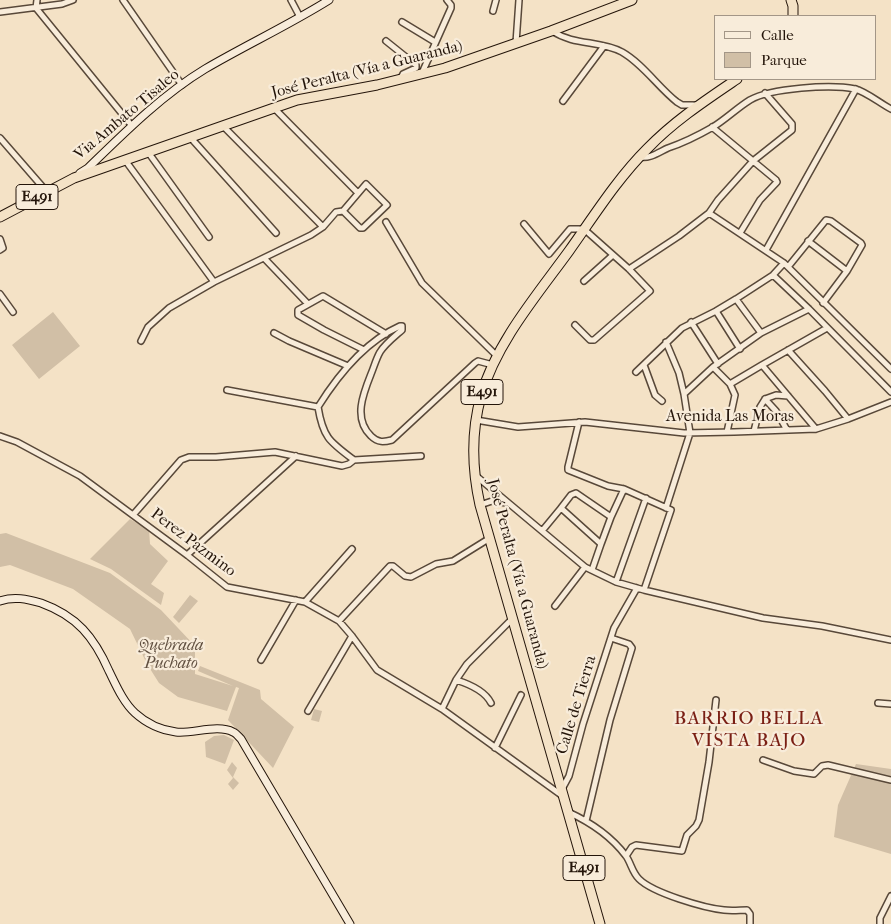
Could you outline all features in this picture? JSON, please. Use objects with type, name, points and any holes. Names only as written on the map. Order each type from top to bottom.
[{"type":"highway","points":[[791,0],[793,15]]},
{"type":"highway","name":"José Peralta (Vía a Guaranda)","points":[[0,217],[74,178],[297,100],[378,85],[469,61],[629,1]]},
{"type":"highway","name":"José Peralta (Vía a Guaranda)","points":[[600,924],[514,618],[480,505],[474,474],[476,420],[481,396],[495,360],[516,326],[584,229],[640,157],[667,130],[736,80]]},
{"type":"main road","name":"Via Ambato Tisaleo","points":[[74,178],[88,168],[132,126],[182,85],[204,70],[330,0]]},
{"type":"main road","points":[[0,601],[26,598],[49,606],[70,618],[91,636],[118,690],[134,712],[151,725],[176,732],[223,729],[237,735],[350,924]]},
{"type":"street","points":[[37,0],[36,8],[132,126]]},
{"type":"street","points":[[0,12],[36,8],[73,0]]},
{"type":"street","points":[[123,0],[182,85]]},
{"type":"street","points":[[291,0],[300,17]]},
{"type":"street","points":[[422,73],[451,8],[447,0]]},
{"type":"street","points":[[493,11],[496,0]]},
{"type":"street","points":[[516,43],[519,0]]},
{"type":"street","points":[[402,22],[435,42]]},
{"type":"street","points":[[551,31],[562,38],[604,46],[622,52],[676,102],[699,105]]},
{"type":"street","points":[[386,41],[416,65],[416,68],[403,74],[401,78]]},
{"type":"street","points":[[563,101],[604,46]]},
{"type":"street","points":[[640,157],[652,156],[712,127],[751,100],[765,93],[782,89],[828,87],[856,89],[891,109]]},
{"type":"street","points":[[766,250],[856,89]]},
{"type":"street","points":[[629,269],[686,231],[708,213],[754,161],[792,130],[792,124],[765,93]]},
{"type":"street","points":[[274,108],[358,193]]},
{"type":"street","points":[[223,126],[323,227]]},
{"type":"street","points":[[712,127],[777,182],[760,200],[740,233]]},
{"type":"street","points":[[0,138],[47,192]]},
{"type":"street","points":[[190,138],[276,233]]},
{"type":"street","points":[[148,152],[209,237]]},
{"type":"street","points":[[125,160],[214,282]]},
{"type":"street","points":[[141,341],[144,332],[156,318],[169,308],[214,282],[311,235],[323,227],[334,214],[343,211],[366,184],[387,205],[363,228],[343,211]]},
{"type":"street","points":[[708,213],[786,265],[891,369]]},
{"type":"street","points":[[636,372],[682,328],[736,299],[786,265],[828,219],[862,245],[823,303]]},
{"type":"street","points":[[386,222],[422,284],[495,360]]},
{"type":"street","points":[[524,224],[549,254],[570,229],[584,229],[629,269],[650,291],[594,340],[590,340],[575,325]]},
{"type":"street","points":[[0,239],[3,248],[0,250]]},
{"type":"street","points":[[808,241],[846,271]]},
{"type":"street","points":[[584,281],[613,255]]},
{"type":"street","points":[[264,258],[308,304]]},
{"type":"street","points":[[773,275],[891,392]]},
{"type":"street","points":[[0,294],[13,312]]},
{"type":"street","points":[[364,350],[298,315],[298,310],[320,297],[326,297],[386,334]]},
{"type":"street","points":[[736,299],[761,334]]},
{"type":"street","points":[[684,394],[716,366],[761,334],[809,309]]},
{"type":"street","points":[[716,311],[740,349]]},
{"type":"street","points":[[691,322],[735,395],[728,432]]},
{"type":"street","points":[[354,460],[333,445],[328,439],[320,423],[318,407],[330,388],[348,366],[364,350],[386,334],[402,326],[402,330],[380,352],[363,395],[361,406],[363,424],[367,432],[379,442],[392,440],[475,363],[495,360]]},
{"type":"street","points":[[730,384],[828,328]]},
{"type":"street","points":[[274,332],[289,342],[348,366]]},
{"type":"street","points":[[666,342],[684,394],[690,433],[666,508]]},
{"type":"street","points":[[788,350],[848,419]]},
{"type":"street","points":[[762,364],[816,428]]},
{"type":"street","points":[[644,366],[655,395],[662,401]]},
{"type":"street","points":[[227,390],[318,407]]},
{"type":"street","points":[[754,431],[760,407],[765,399],[776,395],[788,396]]},
{"type":"street","points":[[765,399],[776,411],[787,430]]},
{"type":"street","name":"Avenida Las Moras","points":[[476,420],[518,427],[579,422],[690,433],[787,430],[816,428],[848,419],[891,402]]},
{"type":"street","points":[[579,422],[568,470],[608,486],[624,489],[670,510],[644,590]]},
{"type":"street","name":"Perez Pazmino","points":[[0,436],[17,442],[68,468],[187,555],[227,587],[305,602],[339,621],[377,670],[442,709],[495,748],[563,793]]},
{"type":"street","points":[[133,515],[181,460],[185,458],[275,452],[342,466],[354,460],[422,456]]},
{"type":"street","points":[[187,555],[296,456]]},
{"type":"street","points":[[474,474],[585,567],[616,582],[763,618],[822,626],[891,640]]},
{"type":"street","points":[[592,570],[610,517],[624,489]]},
{"type":"street","points":[[542,531],[571,495],[576,493],[610,517]]},
{"type":"street","points":[[616,582],[646,498]]},
{"type":"street","points":[[480,505],[492,501],[508,503]]},
{"type":"street","points":[[561,508],[600,544]]},
{"type":"street","points":[[339,621],[390,566],[393,566],[405,576],[411,577],[436,564],[453,561],[490,537]]},
{"type":"street","points":[[305,602],[352,549]]},
{"type":"street","points":[[555,606],[585,567]]},
{"type":"street","name":"Calle de Tierra","points":[[563,793],[614,628],[637,588]]},
{"type":"street","points":[[261,660],[296,600]]},
{"type":"street","points":[[442,709],[456,680],[478,652],[514,618]]},
{"type":"street","points":[[308,711],[352,636]]},
{"type":"street","points":[[586,821],[610,720],[632,648],[629,644],[611,638]]},
{"type":"street","points":[[456,680],[483,693],[491,703]]},
{"type":"street","points":[[495,748],[522,695]]},
{"type":"street","points":[[626,856],[632,847],[636,845],[682,851],[688,832],[698,823],[709,762],[716,700]]},
{"type":"street","points":[[878,703],[891,704]]},
{"type":"street","points":[[763,760],[794,771],[811,774],[816,773],[820,767],[826,765],[891,780]]},
{"type":"street","points":[[568,812],[598,828],[626,856],[637,878],[652,888],[686,901],[726,910],[747,910],[750,914],[750,924]]},
{"type":"street","points":[[880,924],[880,918],[891,896]]},
{"type":"green space","points":[[53,312],[80,346],[39,379],[12,345]]},
{"type":"green space","points":[[130,519],[149,530],[150,544],[168,561],[151,584],[164,593],[161,605],[111,569],[90,559]]},
{"type":"green space","name":"Quebrada Puchato","points":[[6,533],[110,573],[161,610],[195,646],[195,674],[233,686],[198,671],[200,666],[260,690],[261,699],[294,727],[273,768],[228,720],[239,688],[236,687],[227,711],[178,697],[159,683],[147,664],[130,629],[73,589],[10,565],[0,567],[0,534]]},
{"type":"green space","points":[[190,595],[198,601],[179,623],[173,617]]},
{"type":"green space","points":[[314,709],[322,711],[319,722],[311,720]]},
{"type":"green space","points":[[224,735],[234,740],[225,764],[206,757],[205,742],[214,736]]},
{"type":"green space","points":[[232,762],[237,768],[233,777],[239,783],[233,790],[228,784],[233,778],[227,770]]},
{"type":"green space","points":[[856,764],[891,769],[891,854],[834,837],[838,805]]},
{"type":"district","name":"BARRIO BELLA VISTA BAJO","points":[[749,730]]}]
